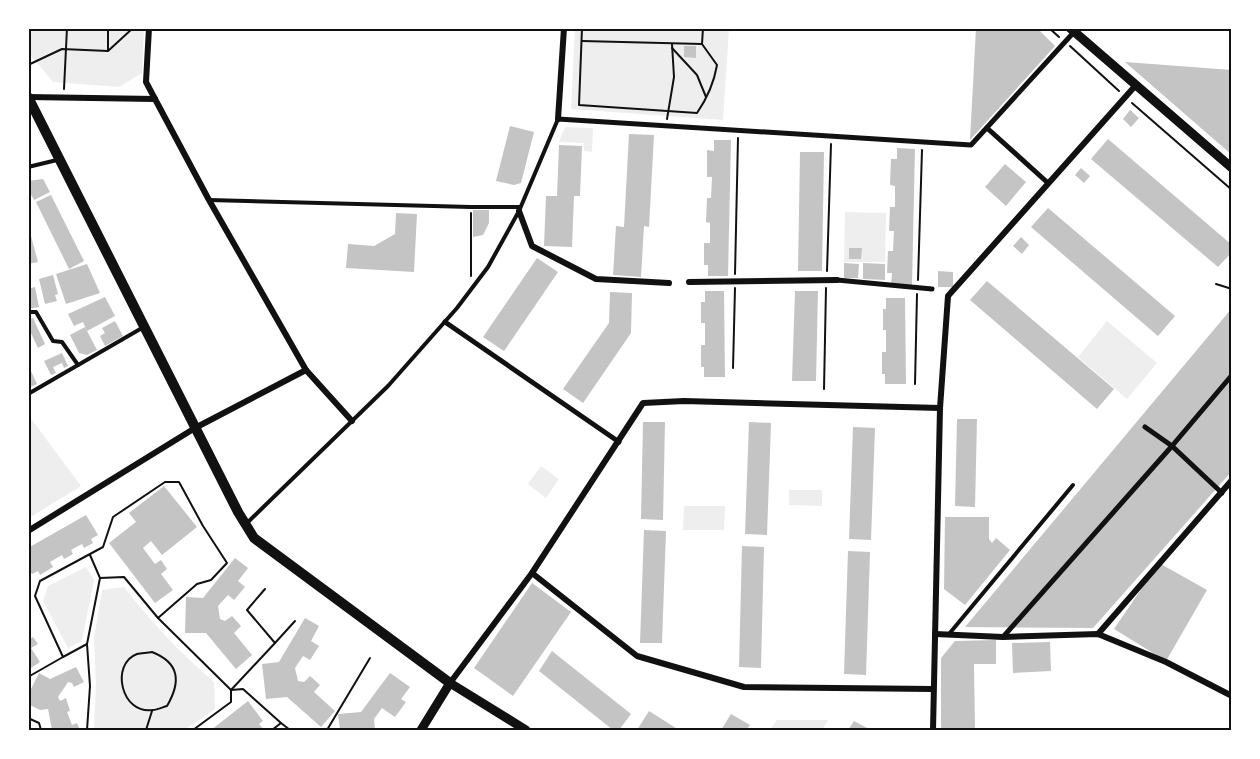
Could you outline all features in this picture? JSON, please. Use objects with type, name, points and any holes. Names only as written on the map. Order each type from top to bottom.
[{"type":"main road","points":[[28,97],[195,428],[255,538],[450,683]]},
{"type":"street","points":[[149,28],[146,82],[209,200],[306,370],[352,421]]},
{"type":"street","points":[[564,28],[558,119],[971,145],[1065,42],[1072,30],[1232,168]]},
{"type":"street","points":[[933,730],[940,408],[948,296],[1136,85]]},
{"type":"street","points":[[28,97],[155,99]]},
{"type":"street","points":[[987,128],[1048,183]]},
{"type":"street","points":[[520,209],[532,246],[596,279],[669,283]]},
{"type":"street","points":[[689,282],[837,280],[932,289]]},
{"type":"street","points":[[445,322],[619,442]]},
{"type":"street","points":[[28,531],[195,428],[306,370]]},
{"type":"street","points":[[1003,637],[1232,375]]},
{"type":"street","points":[[421,730],[450,683],[532,573],[643,403],[684,401],[940,408]]},
{"type":"street","points":[[1144,427],[1172,446],[1222,493]]},
{"type":"street","points":[[1098,634],[1232,480]]},
{"type":"street","points":[[532,573],[637,656],[744,687],[933,689]]},
{"type":"street","points":[[935,634],[1003,637],[1098,634],[1166,662],[1232,696]]},
{"type":"street","points":[[450,683],[526,730]]},
{"type":"lane","points":[[246,524],[388,386],[471,290],[488,267],[520,209],[558,119]]},
{"type":"lane","points":[[28,167],[61,159]]},
{"type":"lane","points":[[209,200],[520,209]]},
{"type":"lane","points":[[28,312],[36,312],[53,341],[62,342],[78,365]]},
{"type":"lane","points":[[28,394],[145,326]]},
{"type":"lane","points":[[949,635],[1073,485]]},
{"type":"path","points":[[63,97],[67,28]]},
{"type":"path","points":[[108,28],[108,51]]},
{"type":"path","points":[[28,65],[62,49],[108,51],[132,28]]},
{"type":"path","points":[[582,28],[579,105],[697,112],[707,99],[715,80],[717,65],[702,45],[703,28]]},
{"type":"path","points":[[1049,28],[1232,190]]},
{"type":"path","points":[[582,42],[702,45]]},
{"type":"path","points":[[668,111],[674,77],[672,44]]},
{"type":"path","points":[[672,48],[697,75],[707,99]]},
{"type":"path","points":[[733,368],[738,130]]},
{"type":"path","points":[[824,389],[831,136]]},
{"type":"path","points":[[915,384],[922,142]]},
{"type":"path","points":[[471,207],[471,290]]},
{"type":"path","points":[[1216,284],[1232,289]]},
{"type":"path","points":[[63,657],[35,596],[40,581],[103,548],[113,517],[165,482],[179,482],[227,563],[211,580],[197,584],[158,618]]},
{"type":"path","points":[[87,730],[90,686],[87,644],[100,578],[90,555]]},
{"type":"path","points":[[100,578],[124,577],[158,618],[231,690],[243,689],[290,730]]},
{"type":"path","points":[[265,589],[247,610],[274,643]]},
{"type":"path","points":[[193,730],[231,702],[231,690],[295,621]]},
{"type":"path","points":[[28,677],[87,644]]},
{"type":"path","points":[[152,652],[164,657],[175,670],[176,691],[167,706],[152,711],[136,708],[123,694],[121,678],[125,666],[136,654],[152,652]]},
{"type":"path","points":[[327,730],[370,658]]},
{"type":"path","points":[[146,730],[152,711]]},
{"type":"path","points":[[28,718],[39,723],[41,730]]},
{"type":"path","points":[[272,730],[280,723]]},
{"type":"shaded area","points":[[28,29],[144,29],[142,73],[119,87],[53,82],[29,53]]},
{"type":"shaded area","points":[[575,29],[729,29],[723,120],[571,109]]},
{"type":"shaded area","points":[[565,127],[593,128],[592,152],[584,151],[584,143],[559,142]]},
{"type":"shaded area","points":[[845,212],[886,213],[885,262],[844,262]]},
{"type":"shaded area","points":[[1107,321],[1157,363],[1127,399],[1078,357]]},
{"type":"shaded area","points":[[29,416],[81,486],[29,518]]},
{"type":"shaded area","points":[[541,466],[559,479],[546,498],[528,484]]},
{"type":"shaded area","points":[[789,490],[822,490],[822,506],[789,505]]},
{"type":"shaded area","points":[[684,506],[725,506],[724,530],[683,530]]},
{"type":"shaded area","points":[[86,567],[94,580],[82,641],[68,648],[43,601],[48,586]]},
{"type":"shaded area","points":[[124,587],[166,637],[214,682],[215,709],[184,730],[94,730],[96,684],[94,638],[102,590]]},
{"type":"shaded area","points":[[777,720],[828,720],[822,730],[775,730],[771,728]]},
{"type":"building","points":[[976,28],[1037,28],[1055,46],[970,140]]},
{"type":"building","points":[[684,46],[696,46],[696,58],[684,57]]},
{"type":"building","points":[[1125,62],[1232,70],[1232,155]]},
{"type":"building","points":[[1130,110],[1139,118],[1131,127],[1123,119]]},
{"type":"building","points":[[510,126],[534,132],[521,183],[514,185],[496,181]]},
{"type":"building","points":[[629,134],[654,135],[649,227],[644,226],[641,277],[613,275],[616,226],[624,227]]},
{"type":"building","points":[[1108,139],[1232,245],[1232,252],[1218,267],[1091,159]]},
{"type":"building","points":[[714,140],[731,140],[728,276],[708,276],[708,265],[704,265],[704,243],[710,243],[710,223],[706,222],[707,198],[711,198],[712,177],[707,177],[707,150],[714,151]]},
{"type":"building","points":[[559,145],[582,146],[580,196],[574,196],[572,247],[544,246],[546,196],[557,196]]},
{"type":"building","points":[[897,148],[915,149],[912,285],[891,284],[892,273],[887,273],[888,251],[893,251],[894,231],[889,231],[890,207],[895,207],[895,186],[890,185],[891,159],[897,159]]},
{"type":"building","points":[[800,152],[824,152],[822,271],[798,271]]},
{"type":"building","points":[[1005,164],[1026,182],[1006,206],[985,187]]},
{"type":"building","points":[[1081,168],[1090,176],[1084,183],[1075,175]]},
{"type":"building","points":[[43,179],[50,192],[34,200],[28,189],[28,181]]},
{"type":"building","points":[[51,195],[84,261],[69,269],[36,202]]},
{"type":"building","points":[[1048,208],[1175,316],[1158,336],[1031,227]]},
{"type":"building","points":[[473,210],[489,210],[489,223],[483,235],[473,237]]},
{"type":"building","points":[[396,213],[417,214],[414,272],[346,268],[348,244],[374,246],[395,234]]},
{"type":"building","points":[[28,225],[38,262],[28,264]]},
{"type":"building","points":[[1021,237],[1029,245],[1022,254],[1013,246]]},
{"type":"building","points":[[849,248],[862,248],[861,259],[849,259]]},
{"type":"building","points":[[537,258],[558,272],[504,351],[483,337]]},
{"type":"building","points":[[844,263],[859,264],[858,278],[844,278]]},
{"type":"building","points":[[863,263],[885,264],[885,280],[863,279]]},
{"type":"building","points":[[87,264],[100,293],[66,304],[56,274]]},
{"type":"building","points":[[938,271],[953,272],[953,287],[938,287]]},
{"type":"building","points":[[53,275],[58,294],[55,295],[57,301],[45,304],[39,279]]},
{"type":"building","points":[[987,281],[1114,389],[1097,409],[970,300]]},
{"type":"building","points":[[35,287],[39,307],[28,309],[28,289]]},
{"type":"building","points":[[705,291],[724,291],[725,377],[704,377],[704,367],[701,367],[701,345],[705,345],[705,323],[701,323],[701,302],[705,302]]},
{"type":"building","points":[[795,291],[818,291],[816,381],[792,381]]},
{"type":"building","points":[[610,292],[632,293],[631,333],[583,403],[563,389],[609,323]]},
{"type":"building","points":[[105,297],[115,316],[87,331],[83,322],[74,326],[68,314]]},
{"type":"building","points":[[886,298],[905,298],[906,384],[885,384],[885,374],[882,374],[882,352],[886,352],[883,309],[886,309]]},
{"type":"building","points":[[1232,308],[1232,471],[1093,628],[965,627]]},
{"type":"building","points":[[33,318],[45,344],[38,348],[28,327],[28,320]]},
{"type":"building","points":[[115,321],[123,336],[105,346],[100,336],[105,333],[102,328]]},
{"type":"building","points":[[85,327],[97,350],[87,355],[79,353],[70,335]]},
{"type":"building","points":[[62,353],[68,366],[64,368],[62,363],[53,367],[56,373],[51,375],[44,361]]},
{"type":"building","points":[[30,369],[37,384],[28,388],[28,370]]},
{"type":"building","points":[[957,419],[977,419],[975,507],[955,506]]},
{"type":"building","points":[[643,422],[665,422],[663,520],[641,519]]},
{"type":"building","points":[[749,422],[771,423],[767,535],[745,534]]},
{"type":"building","points":[[853,427],[875,428],[871,540],[849,539]]},
{"type":"building","points":[[164,486],[197,527],[162,555],[151,541],[143,548],[155,564],[161,560],[167,569],[161,574],[173,590],[155,603],[109,543],[136,522],[129,513]]},
{"type":"building","points":[[86,515],[98,535],[91,539],[93,543],[84,548],[82,544],[71,550],[73,554],[64,559],[62,555],[50,562],[53,567],[40,575],[38,571],[32,574],[28,569],[28,548]]},
{"type":"building","points":[[945,517],[989,517],[989,539],[992,543],[996,538],[1010,550],[965,605],[944,589]]},
{"type":"building","points":[[644,530],[666,531],[662,643],[640,643]]},
{"type":"building","points":[[742,546],[764,547],[761,668],[739,667]]},
{"type":"building","points":[[848,551],[870,552],[866,675],[844,674]]},
{"type":"building","points":[[235,558],[248,568],[238,581],[245,587],[234,600],[228,595],[218,606],[220,619],[225,621],[232,616],[241,626],[234,633],[252,655],[236,669],[206,633],[185,633],[186,597],[203,598]]},
{"type":"building","points":[[1159,563],[1207,590],[1166,661],[1114,629]]},
{"type":"building","points":[[532,583],[571,612],[513,696],[474,668]]},
{"type":"building","points":[[305,618],[319,626],[311,641],[319,646],[310,660],[303,656],[295,668],[298,681],[304,682],[310,676],[320,685],[314,692],[335,711],[321,727],[287,697],[266,699],[262,664],[279,662]]},
{"type":"building","points":[[28,636],[30,639],[33,637],[38,644],[31,648],[40,662],[28,670]]},
{"type":"building","points":[[996,640],[996,664],[974,664],[975,730],[941,730],[941,658],[955,641]]},
{"type":"building","points":[[1050,642],[1051,671],[1013,673],[1012,643]]},
{"type":"building","points":[[552,651],[631,714],[619,730],[613,730],[539,671]]},
{"type":"building","points":[[76,667],[84,682],[74,687],[68,682],[58,697],[60,701],[66,698],[70,711],[67,712],[72,725],[77,723],[80,730],[52,730],[48,709],[40,710],[28,704],[28,695],[39,673],[50,679]]},
{"type":"building","points":[[390,673],[410,687],[401,699],[406,702],[395,717],[382,708],[374,719],[375,730],[340,730],[338,714],[361,712]]},
{"type":"building","points":[[248,701],[263,721],[259,724],[264,730],[211,730]]},
{"type":"building","points":[[649,711],[679,730],[637,730]]},
{"type":"building","points":[[731,714],[750,725],[746,730],[721,730]]},
{"type":"building","points":[[854,721],[871,730],[848,730]]}]
